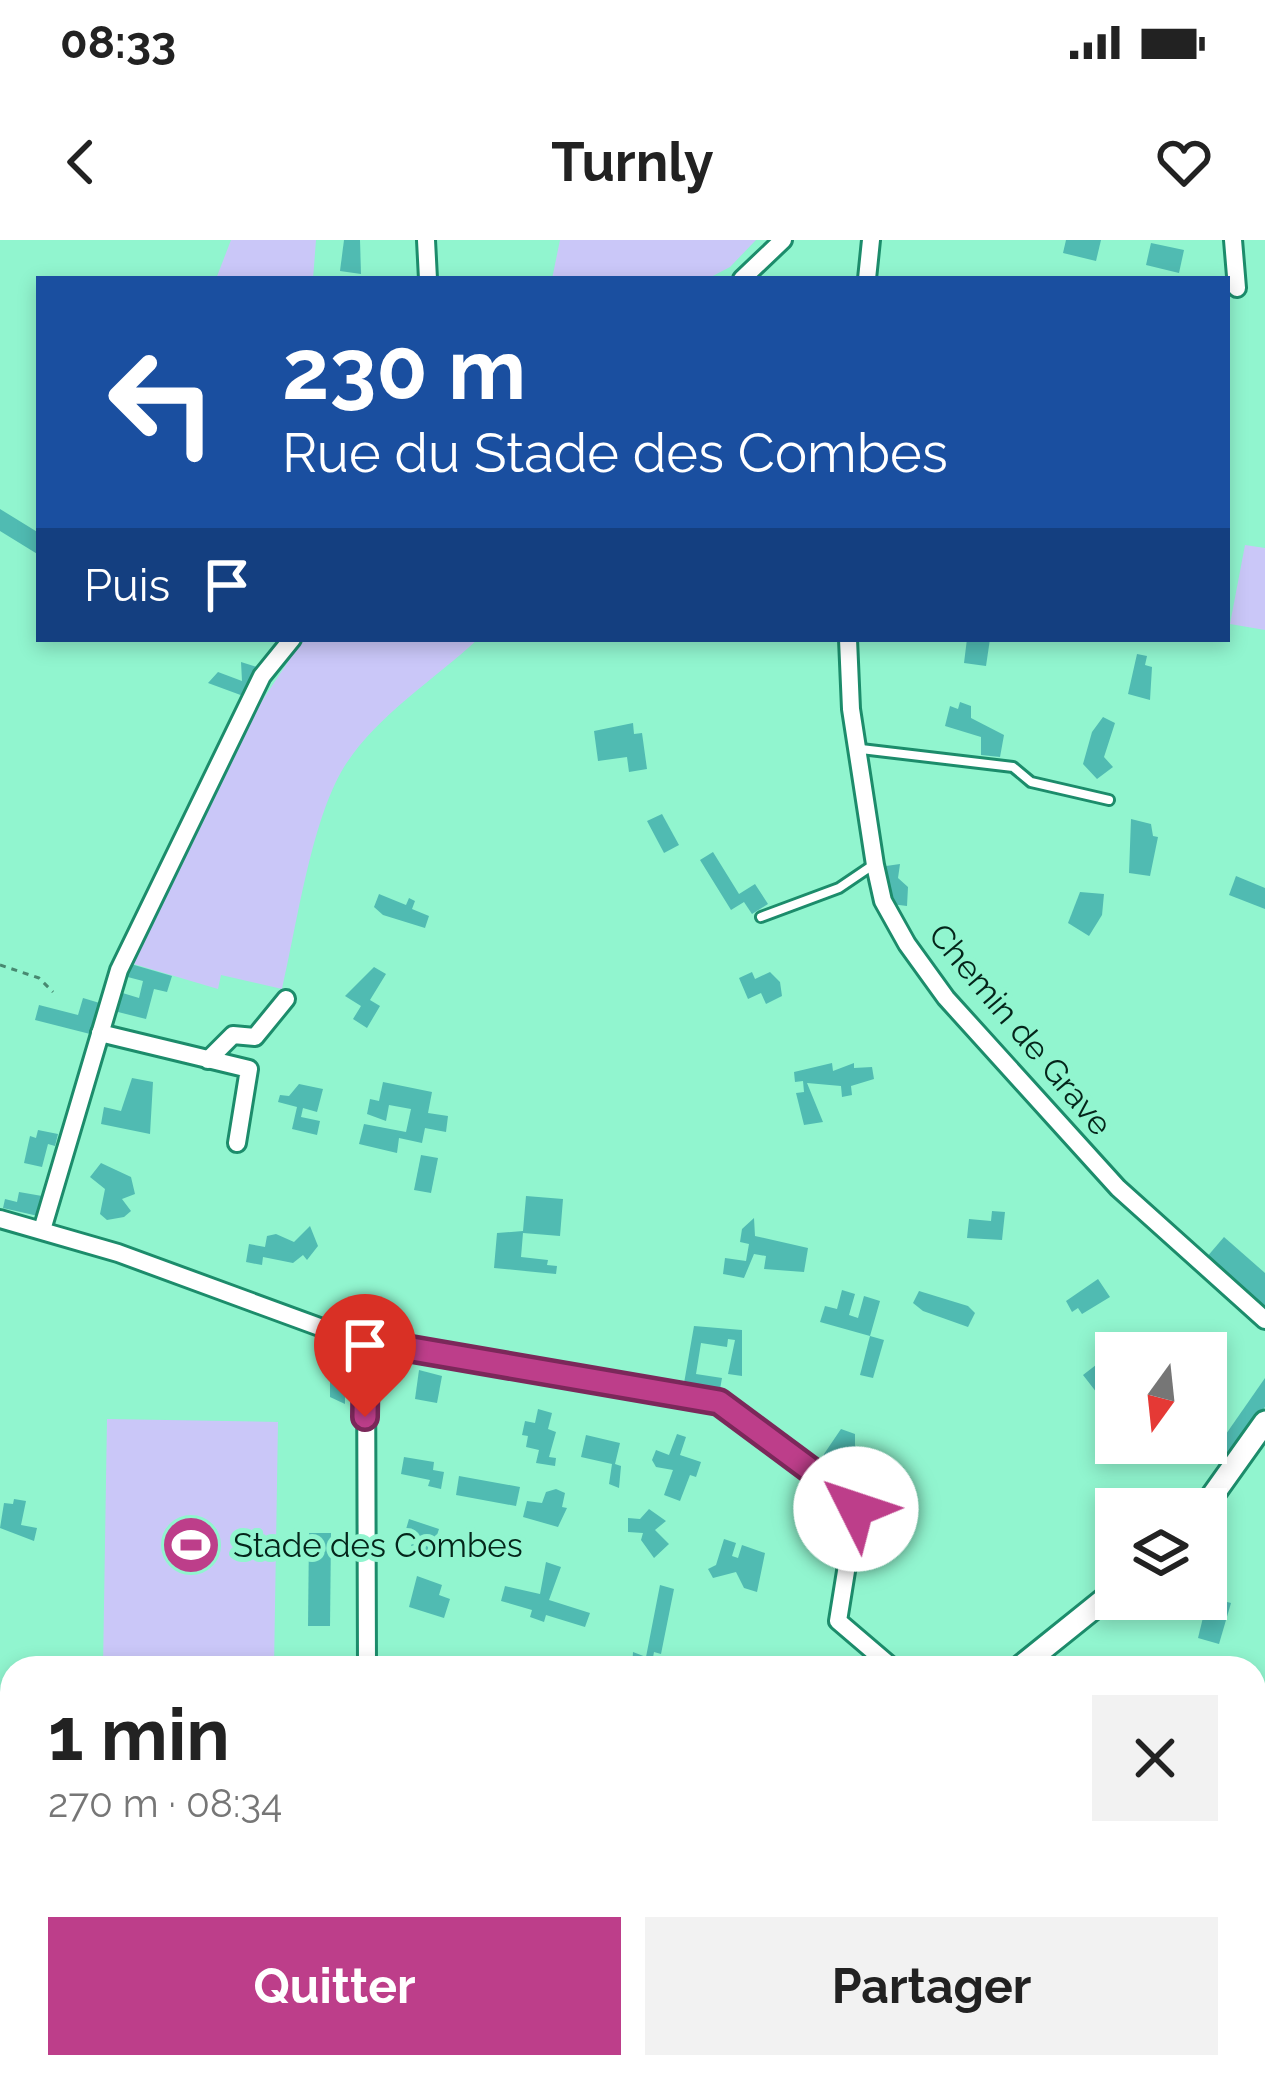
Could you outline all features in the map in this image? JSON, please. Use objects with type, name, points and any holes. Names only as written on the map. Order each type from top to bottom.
[{"type":"main road","points":[[1218,1488],[1265,1422]]},
{"type":"main road","points":[[1038,1656],[1095,1608]]},
{"type":"street","points":[[426,240],[428,276]]},
{"type":"street","points":[[745,276],[783,240]]},
{"type":"street","points":[[868,276],[871,240]]},
{"type":"street","points":[[1233,240],[1237,288]]},
{"type":"street","points":[[42,1230],[119,970],[262,676],[290,642]]},
{"type":"street","name":"Chemin de Grave","points":[[848,642],[857,750],[883,901],[946,998],[1118,1188],[1265,1320]]},
{"type":"street","points":[[237,1142],[256,1037],[286,999]]},
{"type":"street","points":[[100,1033],[249,1070]]},
{"type":"street","points":[[208,1060],[233,1035],[256,1037]]},
{"type":"street","points":[[0,1220],[42,1230],[366,1344],[719,1402],[847,1497],[856,1509],[838,1621],[878,1656]]},
{"type":"street","points":[[366,1344],[368,1656]]},
{"type":"lane","points":[[857,750],[1013,767],[1031,782],[1109,800]]},
{"type":"lane","points":[[761,917],[839,888],[875,865]]},
{"type":"path","points":[[0,965],[39,978],[53,992]]},
{"type":"shaded area","points":[[231,240],[316,240],[313,276],[217,276]]},
{"type":"shaded area","points":[[560,240],[756,240],[730,267],[713,276],[553,276]]},
{"type":"shaded area","points":[[1245,545],[1265,548],[1265,630],[1230,624]]},
{"type":"shaded area","points":[[301,642],[474,642],[389,715],[344,767],[322,815],[282,989],[221,975],[218,989],[127,962],[256,710]]},
{"type":"shaded area","name":"Stade des Combes","points":[[107,1419],[278,1422],[274,1656],[103,1656]]},
{"type":"building","points":[[344,240],[360,240],[361,274],[340,271]]},
{"type":"building","points":[[1066,240],[1101,240],[1096,261],[1063,253]]},
{"type":"building","points":[[1151,243],[1184,250],[1179,273],[1146,265]]},
{"type":"building","points":[[0,509],[36,531],[36,553],[0,531]]},
{"type":"building","points":[[967,642],[990,642],[986,666],[964,663]]},
{"type":"building","points":[[1137,654],[1147,656],[1145,665],[1152,667],[1150,700],[1128,694]]},
{"type":"building","points":[[241,662],[257,667],[246,697],[208,683],[218,672],[242,681]]},
{"type":"building","points":[[960,702],[971,706],[971,718],[1004,735],[1000,757],[981,755],[981,737],[945,726],[950,706],[958,709]]},
{"type":"building","points":[[1103,717],[1115,723],[1104,757],[1113,767],[1097,779],[1083,764],[1092,732]]},
{"type":"building","points":[[633,723],[634,734],[642,733],[647,769],[629,772],[627,757],[598,761],[594,731]]},
{"type":"building","points":[[662,814],[679,845],[664,853],[647,821]]},
{"type":"building","points":[[1131,819],[1151,824],[1153,836],[1158,837],[1150,876],[1129,873]]},
{"type":"building","points":[[713,852],[739,894],[755,884],[768,904],[752,914],[744,902],[731,910],[700,860]]},
{"type":"building","points":[[900,864],[898,878],[908,887],[907,906],[891,904],[886,875],[886,866]]},
{"type":"building","points":[[1236,876],[1265,888],[1265,909],[1229,895]]},
{"type":"building","points":[[1080,892],[1104,894],[1102,915],[1089,936],[1068,923]]},
{"type":"building","points":[[379,894],[406,905],[409,898],[415,901],[412,909],[429,916],[425,928],[383,915],[374,907]]},
{"type":"building","points":[[124,962],[172,976],[167,992],[154,989],[146,1019],[110,1010],[116,991],[139,998],[143,981],[120,975]]},
{"type":"building","points":[[374,967],[386,974],[370,1000],[380,1006],[367,1028],[353,1019],[361,1006],[345,996]]},
{"type":"building","points":[[752,972],[755,979],[770,972],[780,982],[782,996],[766,1004],[761,993],[748,999],[739,978]]},
{"type":"building","points":[[83,998],[103,1004],[94,1035],[35,1020],[39,1005],[78,1015]]},
{"type":"building","points":[[832,1063],[833,1071],[854,1063],[854,1068],[872,1067],[874,1079],[851,1086],[852,1095],[842,1097],[841,1086],[807,1083],[823,1122],[804,1125],[796,1093],[804,1092],[803,1081],[795,1082],[794,1072]]},
{"type":"building","points":[[132,1078],[153,1082],[150,1134],[101,1124],[104,1107],[121,1111]]},
{"type":"building","points":[[383,1082],[432,1092],[428,1113],[448,1116],[446,1132],[425,1128],[422,1143],[399,1138],[397,1153],[359,1144],[364,1124],[406,1132],[411,1109],[389,1105],[386,1121],[367,1114],[370,1099],[379,1101]]},
{"type":"building","points":[[299,1084],[323,1089],[317,1112],[303,1108],[301,1117],[320,1121],[317,1135],[292,1129],[297,1107],[278,1102],[280,1095],[289,1096]]},
{"type":"building","points":[[38,1130],[58,1134],[55,1146],[48,1144],[42,1167],[24,1163],[30,1136],[36,1138]]},
{"type":"building","points":[[421,1155],[438,1158],[431,1193],[414,1190]]},
{"type":"building","points":[[101,1163],[131,1177],[135,1194],[122,1199],[131,1211],[124,1217],[107,1220],[100,1214],[105,1189],[90,1177]]},
{"type":"building","points":[[19,1192],[42,1196],[38,1216],[3,1208],[5,1199],[17,1202]]},
{"type":"building","points":[[526,1196],[563,1199],[560,1236],[523,1233],[521,1257],[548,1260],[547,1265],[557,1266],[556,1274],[494,1268],[497,1233],[523,1231]]},
{"type":"building","points":[[992,1211],[1005,1212],[1002,1240],[967,1238],[969,1219],[991,1221]]},
{"type":"building","points":[[754,1218],[755,1236],[808,1248],[804,1272],[764,1269],[766,1256],[754,1254],[744,1278],[723,1274],[725,1258],[746,1261],[749,1244],[740,1242],[742,1229]]},
{"type":"building","points":[[310,1226],[318,1246],[307,1260],[303,1255],[293,1263],[263,1257],[262,1265],[246,1262],[249,1244],[265,1247],[267,1236],[276,1234],[294,1242]]},
{"type":"building","points":[[1224,1237],[1265,1273],[1265,1312],[1206,1258]]},
{"type":"building","points":[[1098,1279],[1110,1297],[1082,1314],[1078,1308],[1072,1312],[1066,1301]]},
{"type":"building","points":[[842,1290],[855,1294],[849,1315],[858,1318],[864,1296],[880,1301],[870,1336],[820,1322],[825,1306],[837,1309]]},
{"type":"building","points":[[919,1291],[968,1306],[975,1313],[968,1327],[923,1311],[913,1303]]},
{"type":"building","points":[[694,1326],[742,1330],[742,1376],[728,1374],[735,1340],[728,1339],[727,1347],[701,1343],[696,1374],[722,1378],[719,1395],[683,1389]]},
{"type":"building","points":[[870,1336],[884,1340],[873,1378],[860,1375]]},
{"type":"building","points":[[1095,1366],[1095,1390],[1083,1375]]},
{"type":"building","points":[[419,1370],[442,1376],[437,1403],[415,1399]]},
{"type":"building","points":[[330,1375],[345,1375],[345,1404],[330,1397]]},
{"type":"building","points":[[1265,1378],[1265,1407],[1227,1459],[1227,1433]]},
{"type":"building","points":[[538,1409],[552,1413],[548,1429],[556,1432],[549,1457],[556,1458],[555,1466],[536,1463],[539,1450],[526,1447],[528,1436],[522,1435],[525,1421],[535,1423]]},
{"type":"building","points":[[841,1429],[855,1434],[855,1446],[870,1455],[854,1496],[838,1484],[844,1473],[822,1457]]},
{"type":"building","points":[[677,1434],[686,1437],[680,1455],[701,1462],[680,1501],[664,1495],[673,1470],[656,1467],[652,1460],[656,1450],[669,1455]]},
{"type":"building","points":[[586,1435],[620,1443],[615,1464],[621,1466],[619,1488],[609,1484],[612,1464],[581,1457]]},
{"type":"building","points":[[404,1457],[434,1462],[433,1470],[444,1472],[441,1489],[428,1486],[430,1480],[401,1474]]},
{"type":"building","points":[[875,1471],[901,1479],[901,1489],[883,1536],[869,1531],[867,1538],[858,1535]]},
{"type":"building","points":[[459,1476],[520,1487],[516,1506],[456,1495]]},
{"type":"building","points":[[546,1492],[565,1493],[562,1507],[567,1508],[558,1527],[523,1517],[527,1501],[542,1503]]},
{"type":"building","points":[[827,1497],[837,1518],[847,1520],[844,1547],[828,1545],[830,1517],[823,1521],[815,1511]]},
{"type":"building","points":[[14,1499],[26,1501],[21,1525],[37,1528],[34,1541],[0,1528],[4,1503],[13,1504]]},
{"type":"building","points":[[649,1509],[666,1521],[655,1530],[669,1544],[654,1558],[641,1540],[643,1533],[628,1532],[628,1518],[640,1519]]},
{"type":"building","points":[[409,1519],[439,1529],[436,1538],[445,1541],[441,1556],[411,1546],[414,1539],[404,1536]]},
{"type":"building","points":[[309,1533],[331,1533],[330,1626],[308,1626]]},
{"type":"building","points":[[724,1539],[736,1543],[732,1556],[738,1558],[742,1545],[765,1553],[757,1592],[744,1588],[736,1572],[713,1578],[708,1569],[716,1565]]},
{"type":"building","points":[[546,1562],[561,1567],[549,1600],[590,1613],[585,1627],[546,1615],[544,1622],[530,1617],[532,1610],[501,1601],[505,1586],[540,1594]]},
{"type":"building","points":[[417,1576],[442,1585],[439,1595],[450,1599],[444,1618],[409,1607]]},
{"type":"building","points":[[660,1585],[674,1589],[661,1654],[646,1656]]},
{"type":"building","points":[[1202,1620],[1226,1620],[1219,1644],[1198,1638]]},
{"type":"place","name":"Stade des Combes","points":[[191,1545]]},
{"type":"route","points":[[365,1417],[366,1344],[377,1343],[719,1402],[847,1497],[856,1509]]}]
